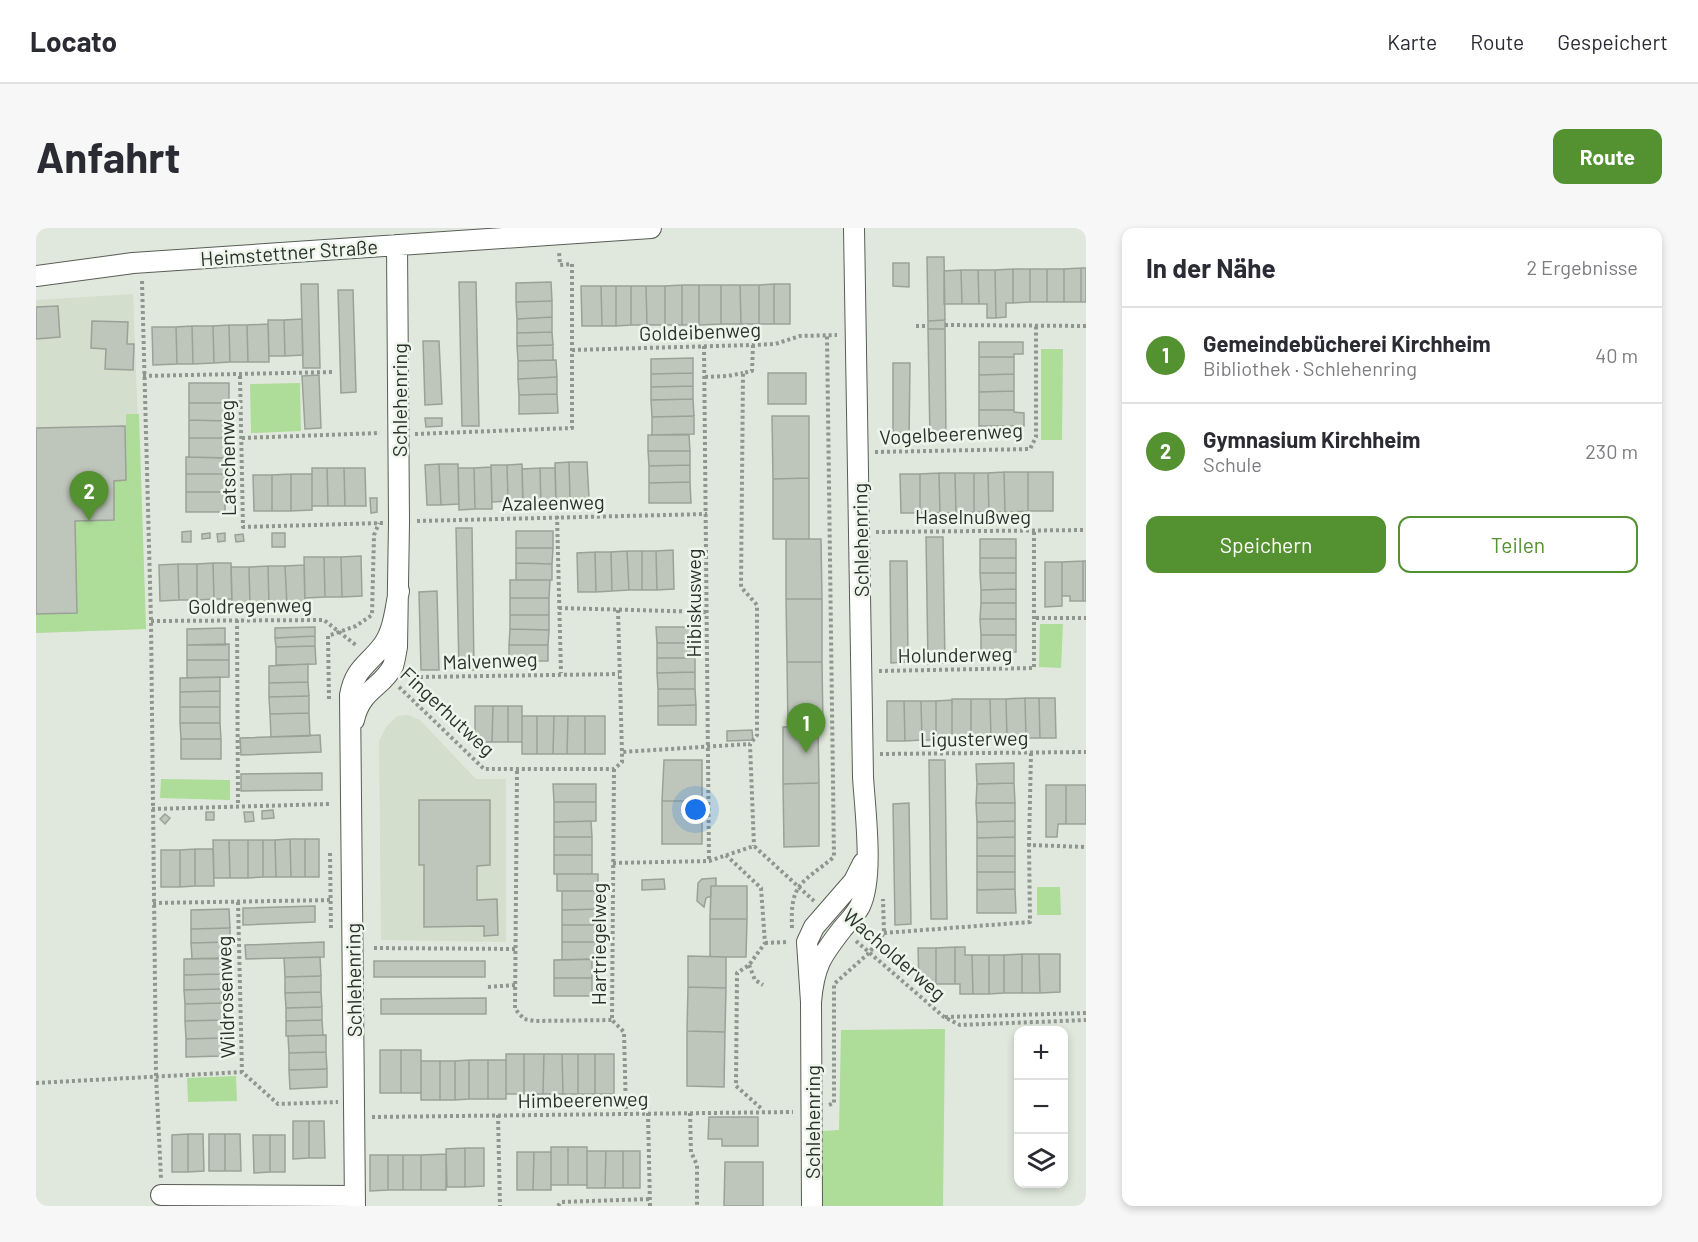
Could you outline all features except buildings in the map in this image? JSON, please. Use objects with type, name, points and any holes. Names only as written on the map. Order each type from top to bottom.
[{"type":"street","name":"Heimstettner Straße","points":[[36,276],[133,263],[651,228]]},
{"type":"street","name":"Schlehenring","points":[[811,1002],[814,975],[820,959],[860,908],[864,897],[868,852],[872,755],[862,671],[854,228]]},
{"type":"street","name":"Schlehenring","points":[[351,753],[357,707],[366,694],[393,666],[397,646],[399,591],[387,520],[387,434],[397,245]]},
{"type":"street","name":"Schlehenring","points":[[355,1201],[350,695],[353,680],[384,644],[392,626],[399,591]]},
{"type":"street","name":"Schlehenring","points":[[812,1206],[811,1002],[807,942],[814,927],[854,881],[868,852]]},
{"type":"street","points":[[161,1195],[355,1201]]},
{"type":"path","points":[[242,438],[572,428],[572,264],[560,265],[559,252]]},
{"type":"path","points":[[142,280],[151,621],[156,1075],[161,1195]]},
{"type":"path","points":[[945,325],[1086,326]]},
{"type":"path","name":"Vogelbeerenweg","points":[[859,453],[1030,448],[1036,437],[1036,325]]},
{"type":"path","points":[[916,326],[928,326]]},
{"type":"path","name":"Goldeibenweg","points":[[572,350],[775,344],[800,336],[828,336],[834,857],[799,886]]},
{"type":"path","points":[[705,377],[728,376],[752,371],[753,345]]},
{"type":"path","name":"Hibiskusweg","points":[[704,346],[709,861]]},
{"type":"path","name":"Latschenweg","points":[[143,376],[240,376],[333,372]]},
{"type":"path","points":[[743,373],[741,586],[757,605],[757,735],[750,744],[754,846],[827,914]]},
{"type":"path","name":"Latschenweg","points":[[240,376],[243,527],[387,520]]},
{"type":"path","name":"Azaleenweg","points":[[387,520],[707,514]]},
{"type":"path","points":[[557,516],[561,673]]},
{"type":"path","points":[[342,632],[372,615],[374,535],[387,520]]},
{"type":"path","name":"Haselnußweg","points":[[860,532],[1086,530]]},
{"type":"path","name":"Holunderweg","points":[[862,671],[1034,668],[1036,618],[1034,531]]},
{"type":"path","points":[[559,608],[708,612]]},
{"type":"path","points":[[614,769],[622,762],[618,610]]},
{"type":"path","points":[[1036,618],[1086,618]]},
{"type":"path","points":[[237,620],[238,806]]},
{"type":"path","name":"Goldregenweg","points":[[151,621],[324,620],[342,632],[371,658]]},
{"type":"path","name":"Malvenweg","points":[[420,677],[561,673],[619,674]]},
{"type":"path","name":"Fingerhutweg","points":[[386,674],[484,769],[517,771],[614,769]]},
{"type":"path","points":[[622,752],[709,749],[750,744]]},
{"type":"path","name":"Ligusterweg","points":[[872,755],[1086,752]]},
{"type":"path","points":[[884,933],[1030,922],[1031,753]]},
{"type":"path","points":[[872,755],[881,766]]},
{"type":"path","name":"Hartriegelweg","points":[[614,769],[612,1020],[624,1032],[626,1113]]},
{"type":"path","points":[[517,771],[515,1010],[524,1019],[612,1020]]},
{"type":"path","points":[[152,809],[330,804]]},
{"type":"path","points":[[1029,844],[1086,847]]},
{"type":"path","points":[[613,863],[709,861],[754,846]]},
{"type":"path","points":[[726,855],[761,888],[765,943],[749,965],[737,973],[736,1086],[764,1111]]},
{"type":"path","points":[[792,942],[791,901],[799,886]]},
{"type":"path","points":[[813,1112],[834,1103],[834,984],[869,953],[884,933],[883,897]]},
{"type":"path","points":[[330,900],[331,937]]},
{"type":"path","points":[[153,903],[352,900]]},
{"type":"path","name":"Wildrosenweg","points":[[238,902],[242,1072],[278,1104],[341,1102],[354,1110]]},
{"type":"path","name":"Wacholderweg","points":[[842,929],[944,1017],[1086,1013]]},
{"type":"path","points":[[374,948],[515,949]]},
{"type":"path","points":[[749,965],[755,980],[763,985]]},
{"type":"path","points":[[488,987],[515,985]]},
{"type":"path","points":[[944,1017],[960,1026],[1086,1020]]},
{"type":"path","points":[[36,1083],[242,1072]]},
{"type":"path","name":"Himbeerenweg","points":[[354,1110],[371,1117],[813,1112]]},
{"type":"path","points":[[648,1113],[650,1206]]},
{"type":"path","points":[[690,1113],[691,1152],[698,1165],[698,1206]]},
{"type":"path","points":[[498,1115],[500,1206]]},
{"type":"path","points":[[558,1206],[561,1202],[650,1199]]},
{"type":"shaded area","points":[[133,294],[146,629],[36,633],[36,300]]},
{"type":"shaded area","points":[[408,715],[420,720],[476,779],[506,779],[506,942],[381,940],[379,741],[386,727],[397,716]]},
{"type":"green space","points":[[1041,349],[1063,349],[1062,440],[1041,440]]},
{"type":"green space","points":[[300,383],[301,431],[251,433],[250,384]]},
{"type":"green space","points":[[126,414],[139,414],[146,629],[36,633],[36,614],[77,613],[75,521],[114,520],[114,481],[126,480]]},
{"type":"green space","points":[[1040,624],[1063,624],[1061,668],[1039,667]]},
{"type":"green space","points":[[161,779],[230,780],[230,800],[160,798]]},
{"type":"green space","points":[[1037,887],[1060,887],[1061,915],[1037,915]]},
{"type":"green space","points":[[945,1029],[943,1206],[820,1206],[823,1131],[839,1130],[841,1030]]},
{"type":"green space","points":[[236,1076],[237,1101],[188,1102],[187,1078]]},
{"type":"place","name":"Gymnasium Kirchheim","points":[[89,521]]},
{"type":"place","name":"Gemeindebücherei Kirchheim","points":[[806,753]]}]
